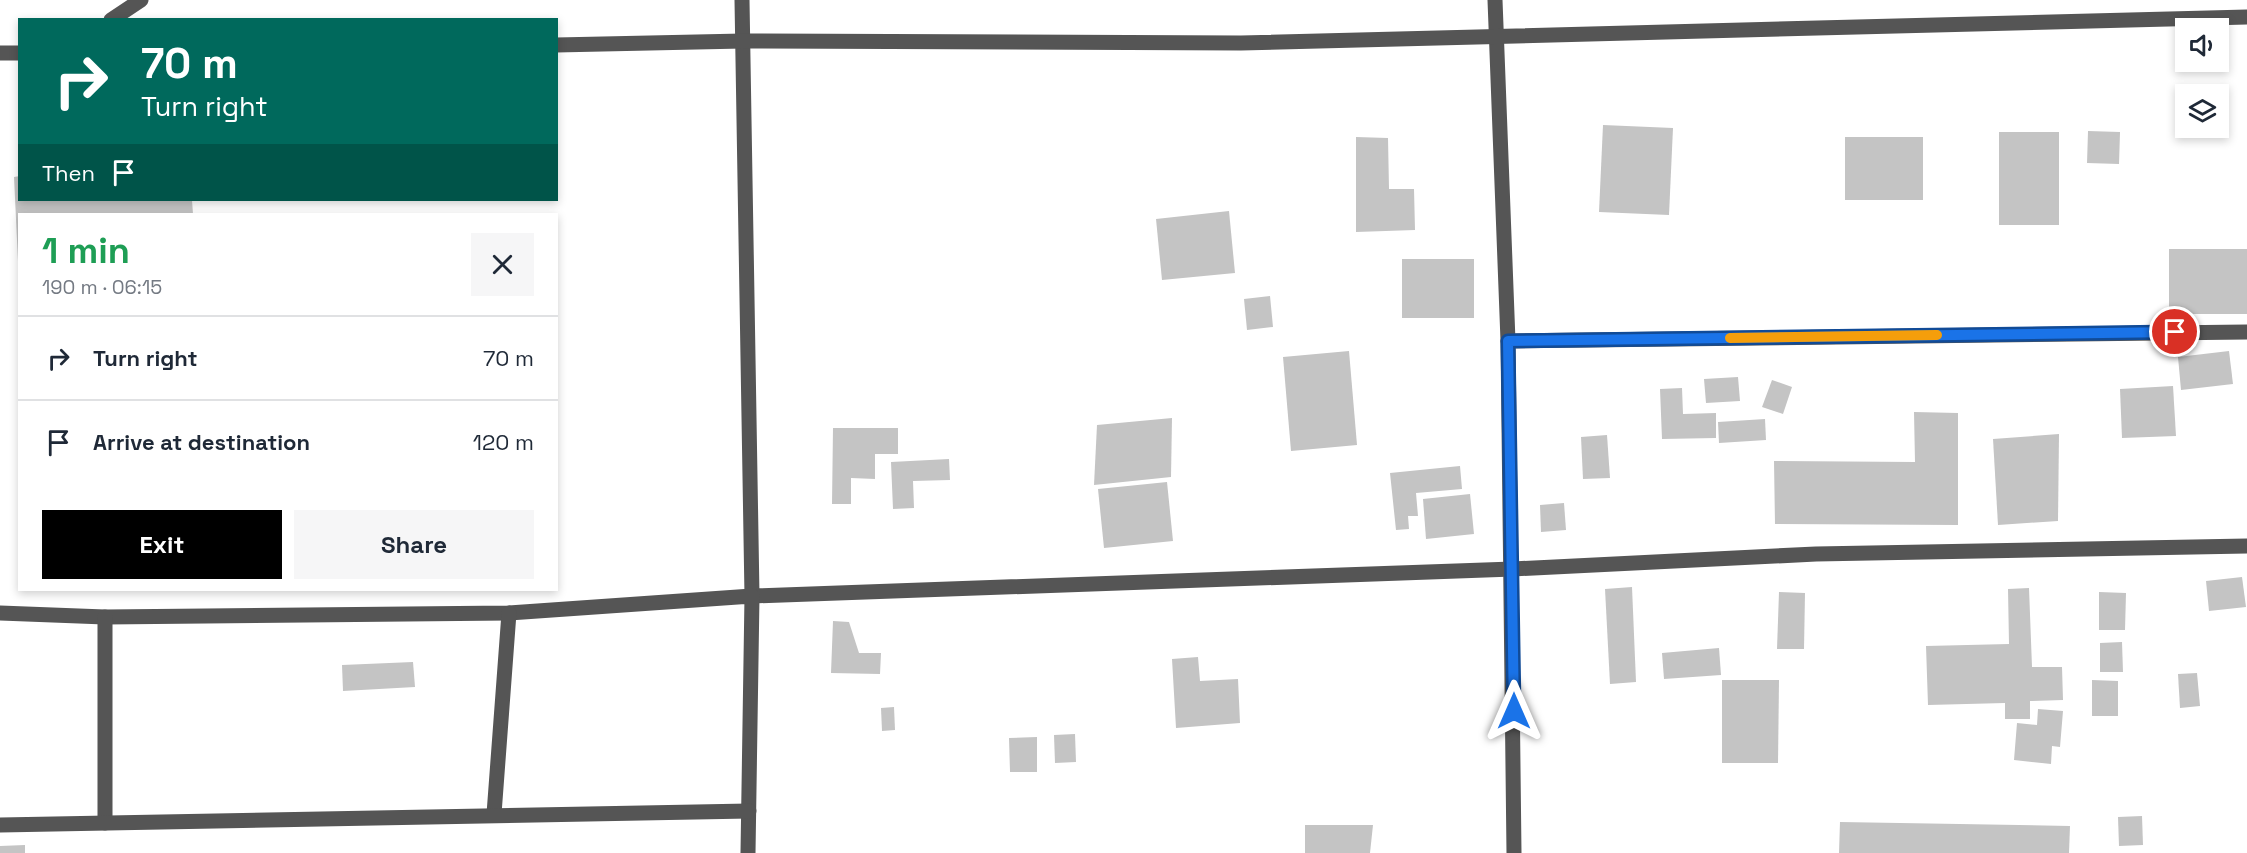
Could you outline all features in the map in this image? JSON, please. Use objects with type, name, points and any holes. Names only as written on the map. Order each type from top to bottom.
[{"type":"street","points":[[114,18],[141,0]]},
{"type":"street","points":[[742,0],[752,596],[748,853]]},
{"type":"street","points":[[1495,0],[1508,341],[1513,569],[1514,853]]},
{"type":"street","points":[[558,45],[743,41],[1241,43],[2247,17]]},
{"type":"street","points":[[0,53],[18,52]]},
{"type":"street","points":[[1508,341],[2247,332]]},
{"type":"street","points":[[0,613],[105,617],[509,613],[752,596],[1513,569],[1816,554],[2247,546]]},
{"type":"street","points":[[494,814],[509,613]]},
{"type":"street","points":[[105,617],[105,823]]},
{"type":"street","points":[[0,825],[749,811]]},
{"type":"building","points":[[1603,125],[1673,128],[1669,215],[1599,212]]},
{"type":"building","points":[[2088,131],[2120,132],[2119,164],[2087,163]]},
{"type":"building","points":[[1999,132],[2059,132],[2059,225],[1999,225]]},
{"type":"building","points":[[1356,137],[1388,138],[1389,189],[1414,189],[1415,230],[1356,232]]},
{"type":"building","points":[[1845,137],[1923,137],[1923,200],[1845,200]]},
{"type":"building","points":[[18,176],[18,201],[192,201],[193,213],[18,213],[18,261],[14,177]]},
{"type":"building","points":[[1229,211],[1235,273],[1162,280],[1156,219]]},
{"type":"building","points":[[2169,249],[2247,249],[2247,314],[2169,314]]},
{"type":"building","points":[[1402,259],[1474,259],[1474,318],[1402,318]]},
{"type":"building","points":[[1270,296],[1273,327],[1247,330],[1244,299]]},
{"type":"building","points":[[1349,351],[1357,445],[1291,451],[1283,357]]},
{"type":"building","points":[[2229,351],[2233,384],[2181,390],[2178,357]]},
{"type":"building","points":[[1738,377],[1740,401],[1706,403],[1704,379]]},
{"type":"building","points":[[1772,380],[1792,387],[1783,414],[1762,407]]},
{"type":"building","points":[[2173,386],[2176,436],[2122,438],[2120,389]]},
{"type":"building","points":[[1682,388],[1683,414],[1716,413],[1716,438],[1662,439],[1660,389]]},
{"type":"building","points":[[1914,412],[1958,413],[1958,525],[1775,524],[1774,461],[1915,462]]},
{"type":"building","points":[[1172,418],[1171,477],[1094,485],[1097,425]]},
{"type":"building","points":[[1765,419],[1766,440],[1719,443],[1718,422]]},
{"type":"building","points":[[833,428],[898,428],[898,454],[875,454],[875,479],[851,478],[851,504],[832,504]]},
{"type":"building","points":[[2059,434],[2058,521],[1998,525],[1993,439]]},
{"type":"building","points":[[1607,435],[1610,478],[1583,479],[1581,437]]},
{"type":"building","points":[[949,459],[950,480],[913,481],[914,508],[893,509],[891,462]]},
{"type":"building","points":[[1460,466],[1462,489],[1416,493],[1418,516],[1408,516],[1409,529],[1396,530],[1390,473]]},
{"type":"building","points":[[1167,482],[1173,541],[1104,548],[1098,489]]},
{"type":"building","points":[[1470,494],[1474,534],[1426,539],[1423,499]]},
{"type":"building","points":[[1564,503],[1566,530],[1541,532],[1540,505]]},
{"type":"building","points":[[2242,577],[2246,607],[2209,611],[2206,581]]},
{"type":"building","points":[[1632,587],[1636,682],[1610,684],[1605,589]]},
{"type":"building","points":[[2029,588],[2032,667],[2062,667],[2063,700],[2030,701],[2030,719],[2005,719],[2005,703],[1928,705],[1926,646],[2009,644],[2008,589]]},
{"type":"building","points":[[1779,592],[1805,593],[1804,649],[1777,649]]},
{"type":"building","points":[[2099,592],[2126,593],[2125,630],[2099,630]]},
{"type":"building","points":[[833,621],[849,622],[859,653],[881,653],[880,674],[831,673]]},
{"type":"building","points":[[2122,642],[2123,672],[2100,672],[2100,643]]},
{"type":"building","points":[[1719,648],[1721,675],[1664,679],[1662,653]]},
{"type":"building","points":[[1198,657],[1200,681],[1238,679],[1240,723],[1176,728],[1172,659]]},
{"type":"building","points":[[413,662],[415,687],[343,691],[342,665]]},
{"type":"building","points":[[2197,673],[2200,706],[2180,708],[2178,674]]},
{"type":"building","points":[[1722,680],[1779,680],[1778,763],[1722,763]]},
{"type":"building","points":[[2092,680],[2118,681],[2118,716],[2092,716]]},
{"type":"building","points":[[894,707],[895,730],[882,731],[881,708]]},
{"type":"building","points":[[2038,709],[2063,711],[2060,747],[2052,746],[2051,764],[2014,760],[2017,723],[2037,725]]},
{"type":"building","points":[[1075,734],[1076,762],[1055,763],[1054,735]]},
{"type":"building","points":[[1037,737],[1037,772],[1010,772],[1009,738]]},
{"type":"building","points":[[2142,816],[2143,845],[2119,846],[2118,817]]},
{"type":"building","points":[[1840,822],[2070,826],[2069,853],[1839,853]]},
{"type":"building","points":[[1305,825],[1373,825],[1370,853],[1305,853]]},
{"type":"building","points":[[25,845],[25,853],[0,853],[0,846]]},
{"type":"slow traffic","points":[[1730,338],[1937,335]]},
{"type":"route","points":[[1514,711],[1508,341],[2175,332]]}]
